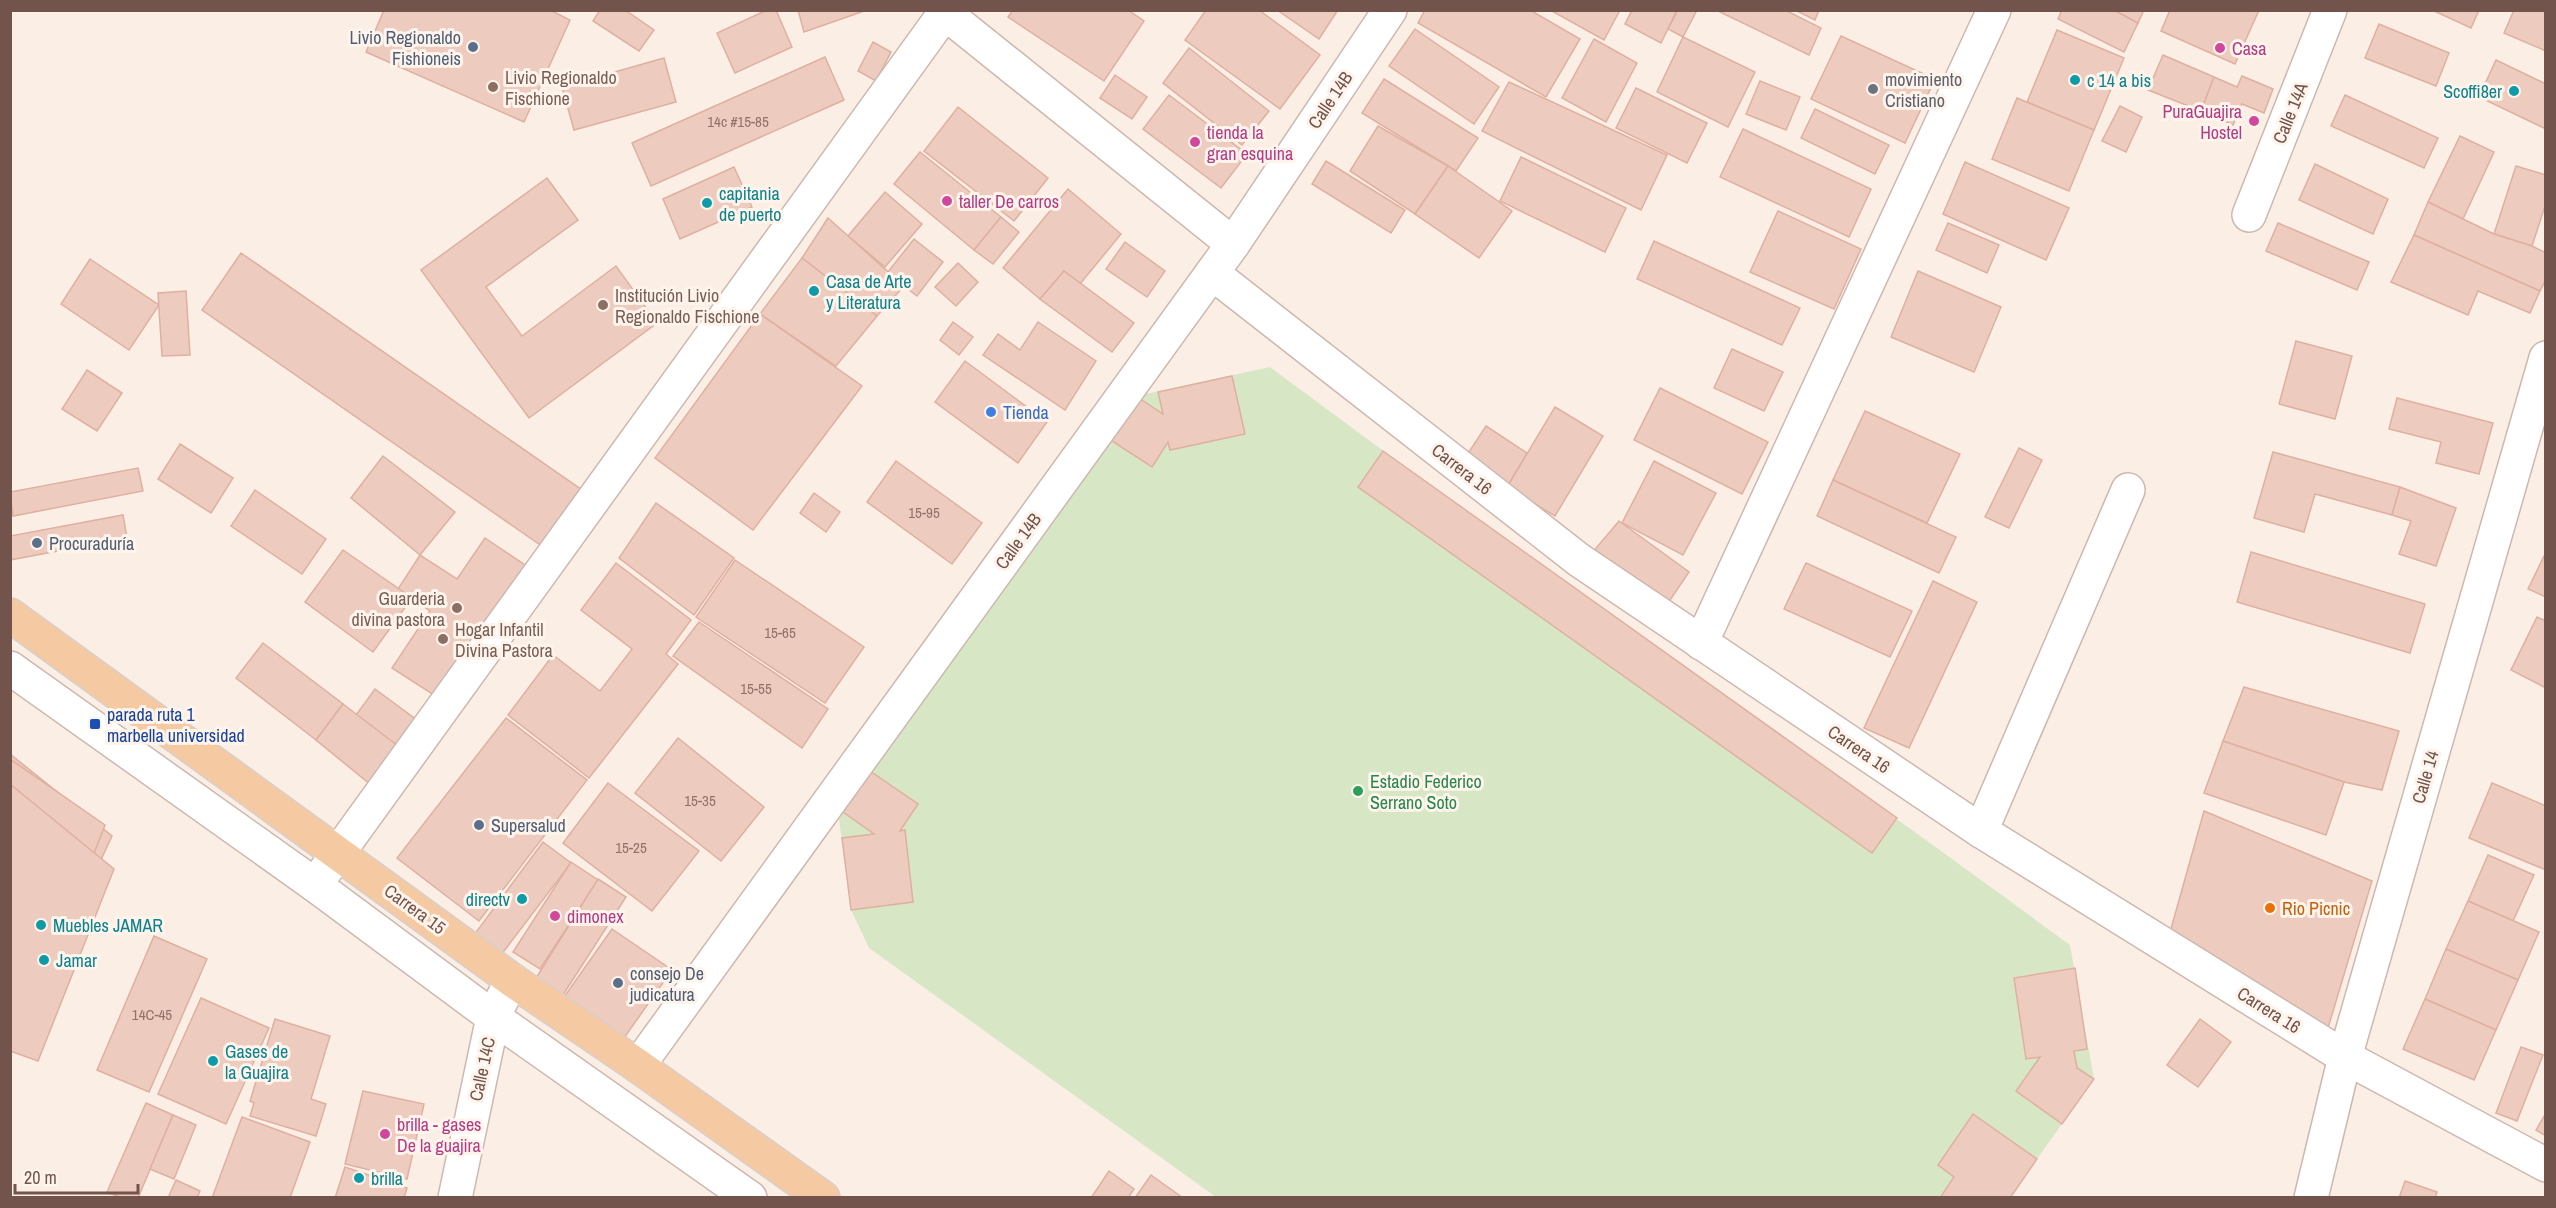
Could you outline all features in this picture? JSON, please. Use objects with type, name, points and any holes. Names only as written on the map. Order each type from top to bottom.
[{"type":"main road","name":"Carrera 15","points":[[10,615],[512,980],[823,1197]]},
{"type":"street","name":"Calle 14B","points":[[638,1066],[1233,244],[1390,10]]},
{"type":"street","points":[[1701,643],[1994,10]]},
{"type":"street","name":"Calle 14A","points":[[2249,215],[2330,10]]},
{"type":"street","points":[[315,885],[946,12],[1233,244]]},
{"type":"street","name":"Carrera 16","points":[[1212,273],[1579,560],[1981,831],[2344,1057],[2546,1165]]},
{"type":"street","name":"Calle 14","points":[[2311,1197],[2344,1057],[2546,358]]},
{"type":"street","points":[[1981,831],[2128,490]]},
{"type":"street","points":[[10,668],[315,885],[493,1017],[750,1197]]},
{"type":"street","name":"Calle 14C","points":[[455,1197],[493,1017],[512,980]]},
{"type":"green space","name":"Estadio Federico Serrano Soto","points":[[1270,367],[1469,513],[2070,945],[2094,1079],[2010,1197],[1216,1197],[869,948],[851,910],[839,819],[870,771],[1136,396]]},
{"type":"building","name":"Livio Regionaldo Fischione","points":[[384,10],[550,10],[570,20],[524,122],[366,52]]},
{"type":"building","points":[[600,10],[625,10],[654,30],[639,51],[593,21]]},
{"type":"building","points":[[767,10],[776,10],[792,47],[735,73],[717,33]]},
{"type":"building","points":[[798,10],[867,10],[804,32]]},
{"type":"building","points":[[1013,10],[1128,10],[1144,21],[1104,81],[1008,17]]},
{"type":"building","points":[[1206,10],[1259,10],[1320,55],[1280,109],[1185,40]]},
{"type":"building","points":[[1277,10],[1338,10],[1319,39]]},
{"type":"building","points":[[1425,10],[1530,10],[1580,39],[1546,97],[1418,23]]},
{"type":"building","points":[[1550,10],[1620,10],[1604,40]]},
{"type":"building","points":[[1632,10],[1677,10],[1661,43],[1625,24]]},
{"type":"building","points":[[1678,10],[1697,10],[1683,37],[1668,29]]},
{"type":"building","points":[[1716,10],[1785,10],[1821,28],[1809,55]]},
{"type":"building","points":[[1795,10],[1819,10],[1815,20]]},
{"type":"building","points":[[2062,10],[2114,10],[2138,23],[2124,52],[2058,19]]},
{"type":"building","points":[[2114,10],[2144,10],[2138,23]]},
{"type":"building","name":"Casa","points":[[2170,10],[2259,10],[2235,64],[2161,31]]},
{"type":"building","points":[[2432,10],[2479,10],[2471,28]]},
{"type":"building","points":[[2514,10],[2546,10],[2546,51],[2504,33]]},
{"type":"building","points":[[2379,24],[2449,53],[2436,86],[2365,58]]},
{"type":"building","points":[[1415,29],[1499,87],[1474,124],[1389,66]]},
{"type":"building","name":"c 14 a bis","points":[[2057,30],[2124,58],[2094,130],[2027,102]]},
{"type":"building","name":"movimiento Cristiano","points":[[1841,36],[1935,79],[1905,143],[1811,99]]},
{"type":"building","points":[[1683,37],[1755,72],[1728,127],[1657,92]]},
{"type":"building","points":[[1594,39],[1637,63],[1606,122],[1562,98]]},
{"type":"building","points":[[873,42],[891,52],[876,81],[858,71]]},
{"type":"building","points":[[1189,48],[1269,111],[1242,145],[1163,83]]},
{"type":"building","points":[[2163,55],[2214,77],[2201,111],[2148,90]]},
{"type":"building","name":"Livio Regionaldo Fischione","points":[[825,57],[844,100],[651,186],[632,143]]},
{"type":"building","points":[[664,58],[676,102],[574,130],[562,87]]},
{"type":"building","name":"Scoffi8er","points":[[2496,60],[2546,84],[2546,129],[2479,97]]},
{"type":"building","points":[[1115,75],[1147,97],[1132,119],[1100,98]]},
{"type":"building","points":[[2242,76],[2273,89],[2264,113],[2242,104],[2233,125],[2201,111],[2214,77],[2237,87]]},
{"type":"building","points":[[1384,79],[1478,138],[1456,171],[1362,113]]},
{"type":"building","points":[[1760,81],[1800,97],[1786,130],[1746,114]]},
{"type":"building","points":[[1509,82],[1667,155],[1641,210],[1482,131]]},
{"type":"building","points":[[1636,88],[1707,123],[1687,163],[1616,128]]},
{"type":"building","name":"tienda la gran esquina","points":[[1169,95],[1247,154],[1221,188],[1143,129]]},
{"type":"building","points":[[2345,95],[2438,138],[2424,168],[2331,126]]},
{"type":"building","points":[[2017,98],[2094,130],[2069,191],[1992,159]]},
{"type":"building","points":[[2120,106],[2142,117],[2126,152],[2102,141]]},
{"type":"building","points":[[958,107],[1048,178],[1014,221],[924,151]]},
{"type":"building","points":[[1815,109],[1889,145],[1875,174],[1801,138]]},
{"type":"building","points":[[1378,126],[1448,166],[1415,214],[1350,171]]},
{"type":"building","points":[[1743,129],[1871,189],[1849,237],[1720,177]]},
{"type":"building","points":[[2460,136],[2494,152],[2463,219],[2428,202]]},
{"type":"building","name":"taller De carros","points":[[920,152],[1001,217],[974,250],[894,184]]},
{"type":"building","points":[[1521,157],[1626,208],[1605,252],[1500,201]]},
{"type":"building","points":[[1326,161],[1405,210],[1391,233],[1312,184]]},
{"type":"building","points":[[1965,162],[2069,208],[2046,260],[1943,214]]},
{"type":"building","points":[[2315,164],[2388,199],[2373,234],[2299,200]]},
{"type":"building","points":[[1448,166],[1512,211],[1479,258],[1415,214]]},
{"type":"building","points":[[2516,166],[2546,175],[2546,203],[2532,246],[2494,234]]},
{"type":"building","name":"capitania de puerto","points":[[734,167],[752,207],[680,239],[663,199]]},
{"type":"building","name":"Institución Livio Regionaldo Fischione","points":[[547,178],[578,220],[486,287],[522,336],[616,266],[657,323],[529,418],[421,270]]},
{"type":"building","points":[[1068,189],[1121,234],[1080,284],[1064,271],[1040,299],[1003,268]]},
{"type":"building","points":[[885,192],[922,224],[885,267],[848,236]]},
{"type":"building","points":[[2428,202],[2494,234],[2546,253],[2546,279],[2540,291],[2414,235]]},
{"type":"building","points":[[1778,211],[1861,249],[1834,309],[1750,272]]},
{"type":"building","points":[[1001,217],[1019,232],[993,264],[974,250]]},
{"type":"building","points":[[828,218],[904,286],[877,316],[802,258]]},
{"type":"building","points":[[1948,223],[1999,245],[1987,273],[1936,250]]},
{"type":"building","points":[[2278,223],[2369,262],[2357,290],[2266,251]]},
{"type":"building","points":[[2414,235],[2540,291],[2530,313],[2478,291],[2468,315],[2391,282]]},
{"type":"building","points":[[914,239],[943,262],[917,296],[887,273]]},
{"type":"building","points":[[1654,241],[1800,308],[1782,345],[1637,279]]},
{"type":"building","points":[[1125,242],[1165,271],[1147,297],[1106,269]]},
{"type":"building","points":[[241,253],[585,492],[546,549],[202,310]]},
{"type":"building","points":[[802,258],[877,316],[836,366],[760,314]]},
{"type":"building","points":[[90,259],[159,305],[129,350],[61,304]]},
{"type":"building","points":[[958,263],[978,282],[956,306],[935,287]]},
{"type":"building","points":[[1064,271],[1134,323],[1112,352],[1040,299]]},
{"type":"building","points":[[1918,271],[2001,307],[1974,372],[1891,337]]},
{"type":"building","points":[[186,291],[190,355],[162,356],[158,293]]},
{"type":"building","points":[[760,314],[862,386],[753,530],[655,458]]},
{"type":"building","points":[[953,322],[973,337],[959,355],[940,340]]},
{"type":"building","points":[[1038,322],[1096,361],[1065,410],[983,355],[998,334],[1020,350]]},
{"type":"building","points":[[2296,341],[2352,356],[2335,419],[2279,404]]},
{"type":"building","points":[[1732,349],[1783,372],[1764,411],[1714,388]]},
{"type":"building","name":"Tienda","points":[[965,361],[1047,422],[1018,463],[935,402]]},
{"type":"building","points":[[87,370],[122,393],[97,431],[62,409]]},
{"type":"building","points":[[1232,376],[1245,434],[1170,450],[1168,442],[1152,467],[1109,439],[1136,396],[1163,414],[1158,392]]},
{"type":"building","points":[[1660,388],[1768,442],[1742,494],[1634,440]]},
{"type":"building","points":[[2397,398],[2493,423],[2479,474],[2436,463],[2441,442],[2389,429]]},
{"type":"building","points":[[1555,407],[1603,436],[1555,516],[1507,487]]},
{"type":"building","points":[[1865,411],[1960,454],[1927,523],[1833,480]]},
{"type":"building","points":[[1486,426],[1527,453],[1507,487],[1463,461]]},
{"type":"building","points":[[180,444],[233,478],[211,513],[158,479]]},
{"type":"building","points":[[2019,448],[2042,460],[2009,528],[1985,517]]},
{"type":"building","points":[[1383,451],[1897,818],[1872,853],[1358,487]]},
{"type":"building","points":[[2273,452],[2400,487],[2392,515],[2315,494],[2304,532],[2254,518]]},
{"type":"building","points":[[383,456],[455,512],[420,555],[351,498]]},
{"type":"building","points":[[896,461],[982,523],[952,564],[867,502]]},
{"type":"building","points":[[1654,461],[1716,493],[1683,555],[1622,523]]},
{"type":"building","points":[[138,468],[143,491],[13,516],[10,492]]},
{"type":"building","points":[[1833,480],[1956,537],[1939,573],[1817,516]]},
{"type":"building","points":[[2400,487],[2456,508],[2436,566],[2399,554],[2411,521],[2392,515]]},
{"type":"building","points":[[255,490],[326,539],[302,574],[231,526]]},
{"type":"building","points":[[814,493],[840,512],[826,532],[800,513]]},
{"type":"building","points":[[656,503],[734,558],[694,615],[619,558]]},
{"type":"building","points":[[123,515],[127,538],[10,560],[10,536]]},
{"type":"building","points":[[1619,521],[1689,572],[1662,612],[1586,560]]},
{"type":"building","name":"Hogar Infantil Divina Pastora","points":[[485,538],[525,565],[437,697],[392,668],[430,611],[398,589],[420,555],[457,579]]},
{"type":"building","points":[[343,550],[412,598],[373,652],[305,602]]},
{"type":"building","points":[[2251,552],[2425,604],[2410,653],[2237,602]]},
{"type":"building","points":[[2546,552],[2546,597],[2528,589]]},
{"type":"building","points":[[735,560],[864,647],[825,703],[696,617]]},
{"type":"building","points":[[616,563],[691,620],[666,654],[678,664],[589,778],[508,715],[553,655],[600,691],[632,649],[581,610]]},
{"type":"building","points":[[1806,563],[1912,611],[1890,657],[1784,609]]},
{"type":"building","points":[[1933,581],[1977,602],[1909,748],[1864,728]]},
{"type":"building","points":[[2537,617],[2546,621],[2546,688],[2511,670]]},
{"type":"building","points":[[699,622],[828,709],[802,748],[673,656]]},
{"type":"building","points":[[263,643],[343,704],[316,740],[236,678]]},
{"type":"building","points":[[2244,687],[2399,731],[2382,790],[2344,782],[2223,741]]},
{"type":"building","points":[[375,689],[421,723],[402,749],[356,715]]},
{"type":"building","points":[[343,704],[402,749],[371,785],[316,740]]},
{"type":"building","points":[[506,718],[587,780],[479,921],[397,858]]},
{"type":"building","points":[[678,738],[764,807],[721,861],[635,793]]},
{"type":"building","points":[[2223,741],[2344,782],[2326,835],[2204,793]]},
{"type":"building","name":"Jamar","points":[[10,754],[112,836],[27,1019],[10,1014]]},
{"type":"building","name":"Jamar","points":[[10,759],[105,825],[26,1029],[10,1022]]},
{"type":"building","points":[[870,771],[918,804],[900,831],[905,830],[913,902],[851,910],[842,838],[874,834],[843,812]]},
{"type":"building","points":[[608,783],[699,851],[652,911],[563,843]]},
{"type":"building","points":[[2492,783],[2546,806],[2546,870],[2469,838]]},
{"type":"building","name":"Jamar","points":[[10,784],[114,869],[38,1061],[10,1051]]},
{"type":"building","name":"Rio Picnic","points":[[2204,811],[2372,881],[2328,1028],[2169,936]]},
{"type":"building","name":"directv","points":[[543,842],[571,863],[501,955],[474,935]]},
{"type":"building","points":[[2488,855],[2534,875],[2513,921],[2468,901]]},
{"type":"building","name":"dimonex","points":[[571,862],[598,880],[540,969],[513,952]]},
{"type":"building","points":[[598,879],[626,897],[563,995],[536,978]]},
{"type":"building","points":[[2468,901],[2539,932],[2518,980],[2446,949]]},
{"type":"building","name":"consejo De judicatura","points":[[612,929],[672,970],[624,1038],[564,997]]},
{"type":"building","points":[[154,936],[207,959],[149,1092],[97,1070]]},
{"type":"building","points":[[2446,949],[2518,980],[2496,1030],[2425,999]]},
{"type":"building","points":[[2075,968],[2087,1049],[2074,1051],[2077,1068],[2094,1079],[2062,1124],[2016,1091],[2040,1057],[2026,1059],[2014,978]]},
{"type":"building","name":"Gases de la Guajira","points":[[201,998],[269,1028],[226,1124],[158,1094]]},
{"type":"building","points":[[2425,999],[2496,1030],[2474,1080],[2403,1049]]},
{"type":"building","name":"Gases de la Guajira","points":[[275,1019],[330,1036],[311,1099],[326,1104],[316,1136],[250,1116],[254,1103],[250,1101]]},
{"type":"building","points":[[2200,1019],[2231,1042],[2198,1087],[2167,1065]]},
{"type":"building","points":[[2521,1047],[2543,1055],[2517,1121],[2496,1113]]},
{"type":"building","name":"brilla - gases De la guajira","points":[[363,1091],[424,1104],[407,1179],[345,1164]]},
{"type":"building","points":[[146,1103],[173,1115],[138,1198],[122,1198],[107,1192]]},
{"type":"building","points":[[2546,1113],[2546,1136],[2536,1130]]},
{"type":"building","points":[[1973,1114],[2037,1159],[2010,1198],[1940,1198],[1954,1177],[1938,1165]]},
{"type":"building","points":[[173,1115],[196,1125],[174,1179],[150,1169]]},
{"type":"building","points":[[242,1117],[310,1142],[290,1198],[212,1198]]},
{"type":"building","name":"brilla","points":[[345,1167],[407,1188],[404,1198],[335,1198]]},
{"type":"building","points":[[1109,1171],[1134,1189],[1128,1198],[1091,1198]]},
{"type":"building","points":[[1151,1175],[1183,1198],[1135,1198]]},
{"type":"building","points":[[176,1180],[200,1191],[197,1198],[168,1198]]},
{"type":"building","points":[[2405,1181],[2437,1192],[2435,1198],[2399,1198]]},
{"type":"place","name":"Livio Regionaldo Fishioneis","points":[[473,47]]},
{"type":"place","name":"Casa","points":[[2220,48]]},
{"type":"place","name":"c 14 a bis","points":[[2075,80]]},
{"type":"place","name":"Livio Regionaldo Fischione","points":[[493,87]]},
{"type":"place","name":"movimiento Cristiano","points":[[1873,89]]},
{"type":"place","name":"Scoffi8er","points":[[2514,91]]},
{"type":"place","name":"PuraGuajira Hostel","points":[[2254,121]]},
{"type":"place","name":"tienda la gran esquina","points":[[1195,142]]},
{"type":"place","name":"taller De carros","points":[[947,201]]},
{"type":"place","name":"capitania de puerto","points":[[707,203]]},
{"type":"place","name":"Casa de Arte y Literatura","points":[[814,291]]},
{"type":"place","name":"Institución Livio Regionaldo Fischione","points":[[603,305]]},
{"type":"place","name":"Tienda","points":[[991,412]]},
{"type":"place","name":"Procuraduría","points":[[37,543]]},
{"type":"place","name":"Guarderia divina pastora","points":[[457,608]]},
{"type":"place","name":"Hogar Infantil Divina Pastora","points":[[443,639]]},
{"type":"place","name":"parada ruta 1 marbella universidad","points":[[95,724]]},
{"type":"place","name":"Estadio Federico Serrano Soto","points":[[1358,791]]},
{"type":"place","name":"Supersalud","points":[[479,825]]},
{"type":"place","name":"directv","points":[[522,899]]},
{"type":"place","name":"Rio Picnic","points":[[2270,908]]},
{"type":"place","name":"dimonex","points":[[555,916]]},
{"type":"place","name":"Muebles JAMAR","points":[[41,925]]},
{"type":"place","name":"Jamar","points":[[44,960]]},
{"type":"place","name":"consejo De judicatura","points":[[618,983]]},
{"type":"place","name":"Gases de la Guajira","points":[[213,1061]]},
{"type":"place","name":"brilla - gases De la guajira","points":[[385,1134]]},
{"type":"place","name":"brilla","points":[[359,1178]]}]
